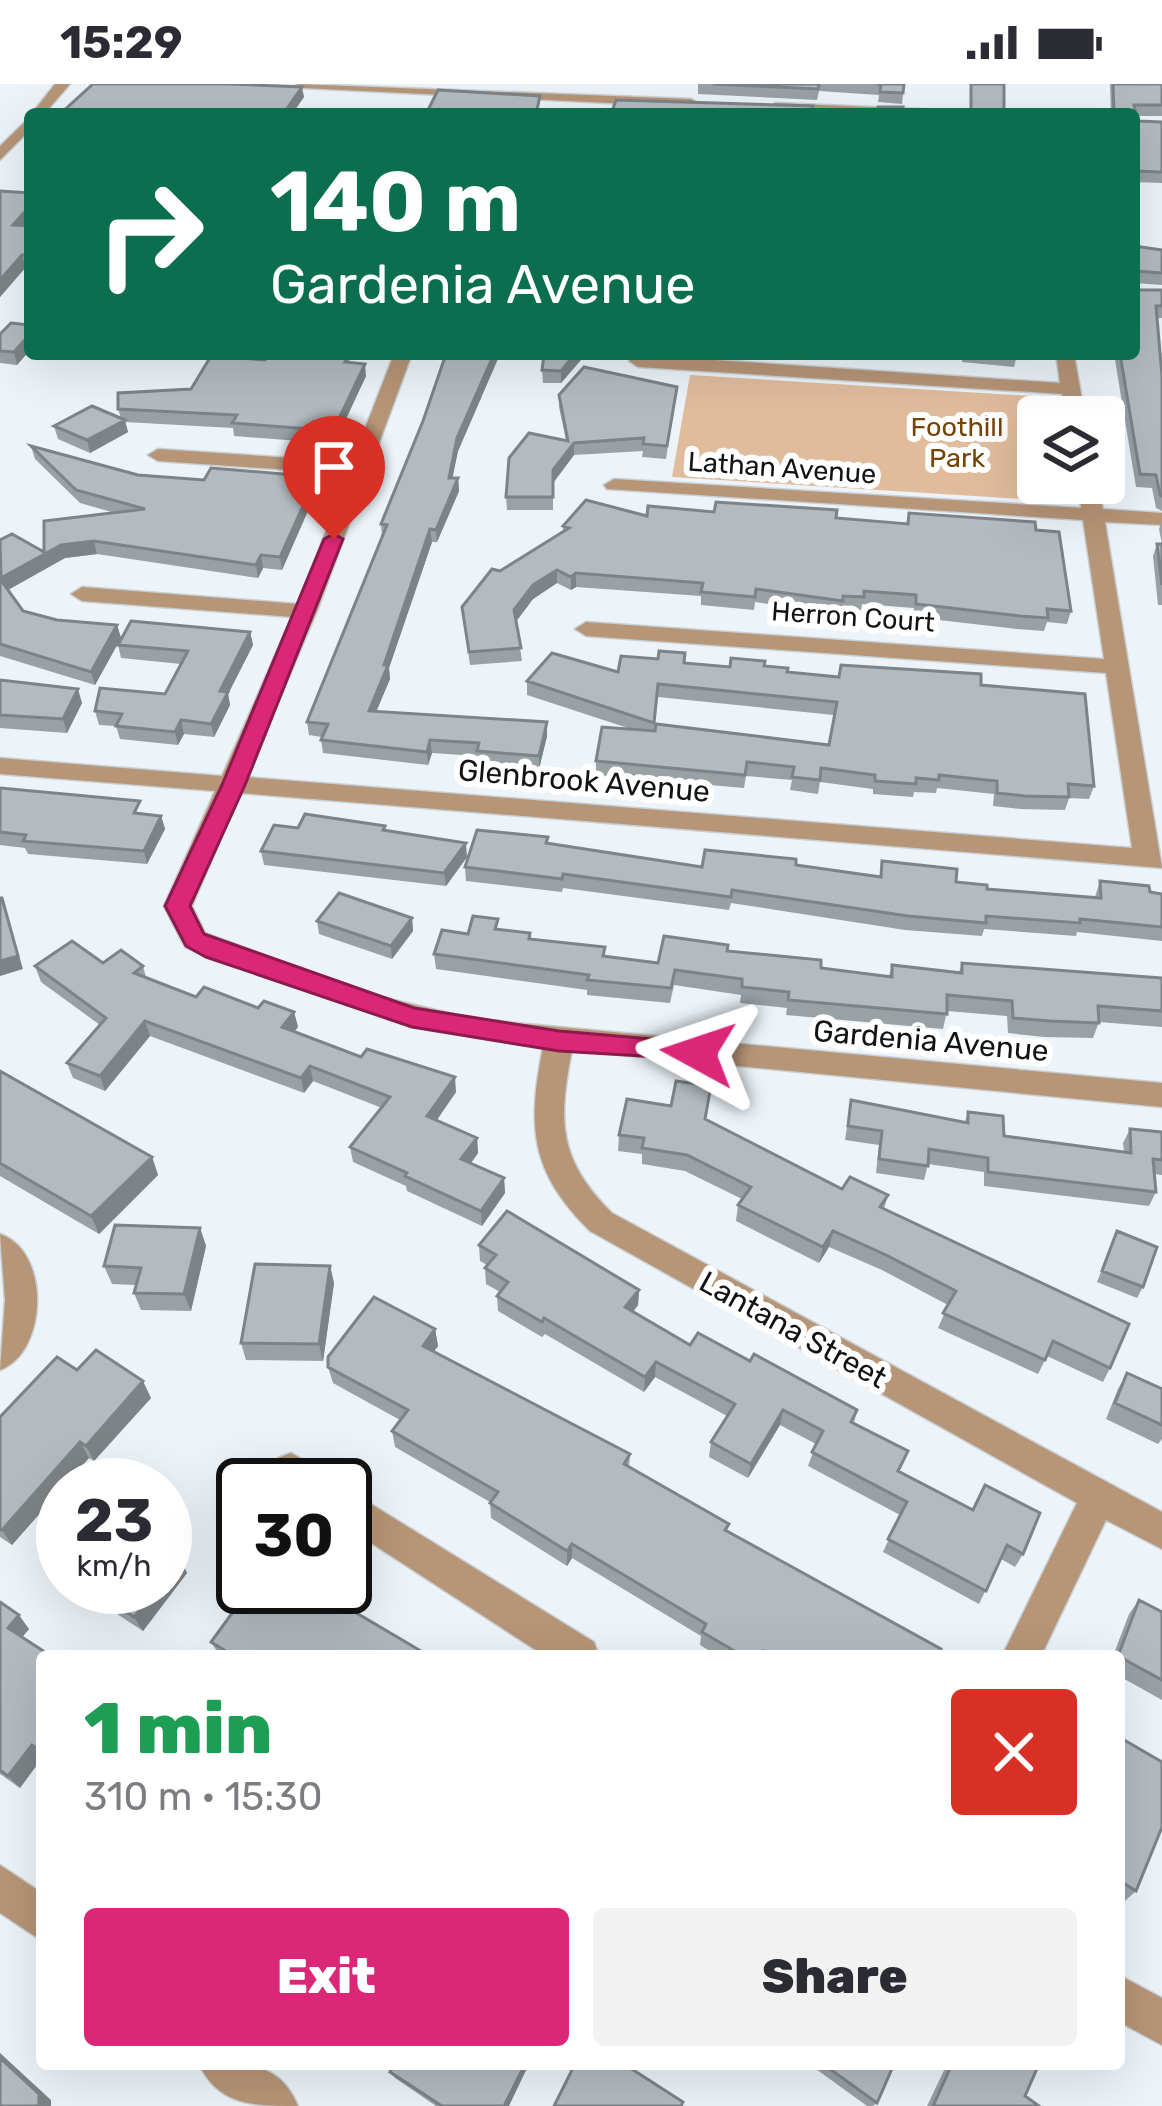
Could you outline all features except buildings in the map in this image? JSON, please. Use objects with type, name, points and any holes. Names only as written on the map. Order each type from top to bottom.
[{"type":"street","points":[[41,108],[62,84]]},
{"type":"street","points":[[303,84],[699,103]]},
{"type":"street","points":[[766,106],[790,108]]},
{"type":"street","points":[[0,155],[24,128]]},
{"type":"street","name":"Gardenia Avenue","points":[[402,360],[306,610],[178,906],[194,940],[214,951],[412,1017],[559,1041],[1162,1095]]},
{"type":"street","points":[[1066,360],[1071,396]]},
{"type":"street","points":[[638,362],[1070,388]]},
{"type":"street","points":[[158,455],[362,469]]},
{"type":"street","name":"Lathan Avenue","points":[[614,484],[1162,519]]},
{"type":"street","points":[[1092,504],[1117,667],[1155,859]]},
{"type":"street","points":[[82,594],[306,610]]},
{"type":"street","name":"Herron Court","points":[[586,629],[1117,667]]},
{"type":"street","name":"Glenbrook Avenue","points":[[0,766],[1155,859]]},
{"type":"street","name":"Lantana Street","points":[[559,1041],[550,1083],[548,1140],[568,1190],[601,1222],[1162,1531]]},
{"type":"street","points":[[0,1248],[20,1274],[23,1291],[12,1339],[0,1355]]},
{"type":"street","points":[[1025,1650],[1099,1496]]},
{"type":"street","points":[[372,1522],[571,1650]]},
{"type":"street","points":[[0,1886],[36,1915]]},
{"type":"street","points":[[1125,2001],[1162,2023]]},
{"type":"street","points":[[230,2070],[275,2106]]},
{"type":"green space","name":"Foothill Park","points":[[690,375],[1032,396],[1017,396],[1017,499],[672,477]]},
{"type":"route","points":[[334,539],[234,785],[178,906],[181,921],[194,940],[364,1004],[412,1017],[559,1041],[698,1053]]}]
